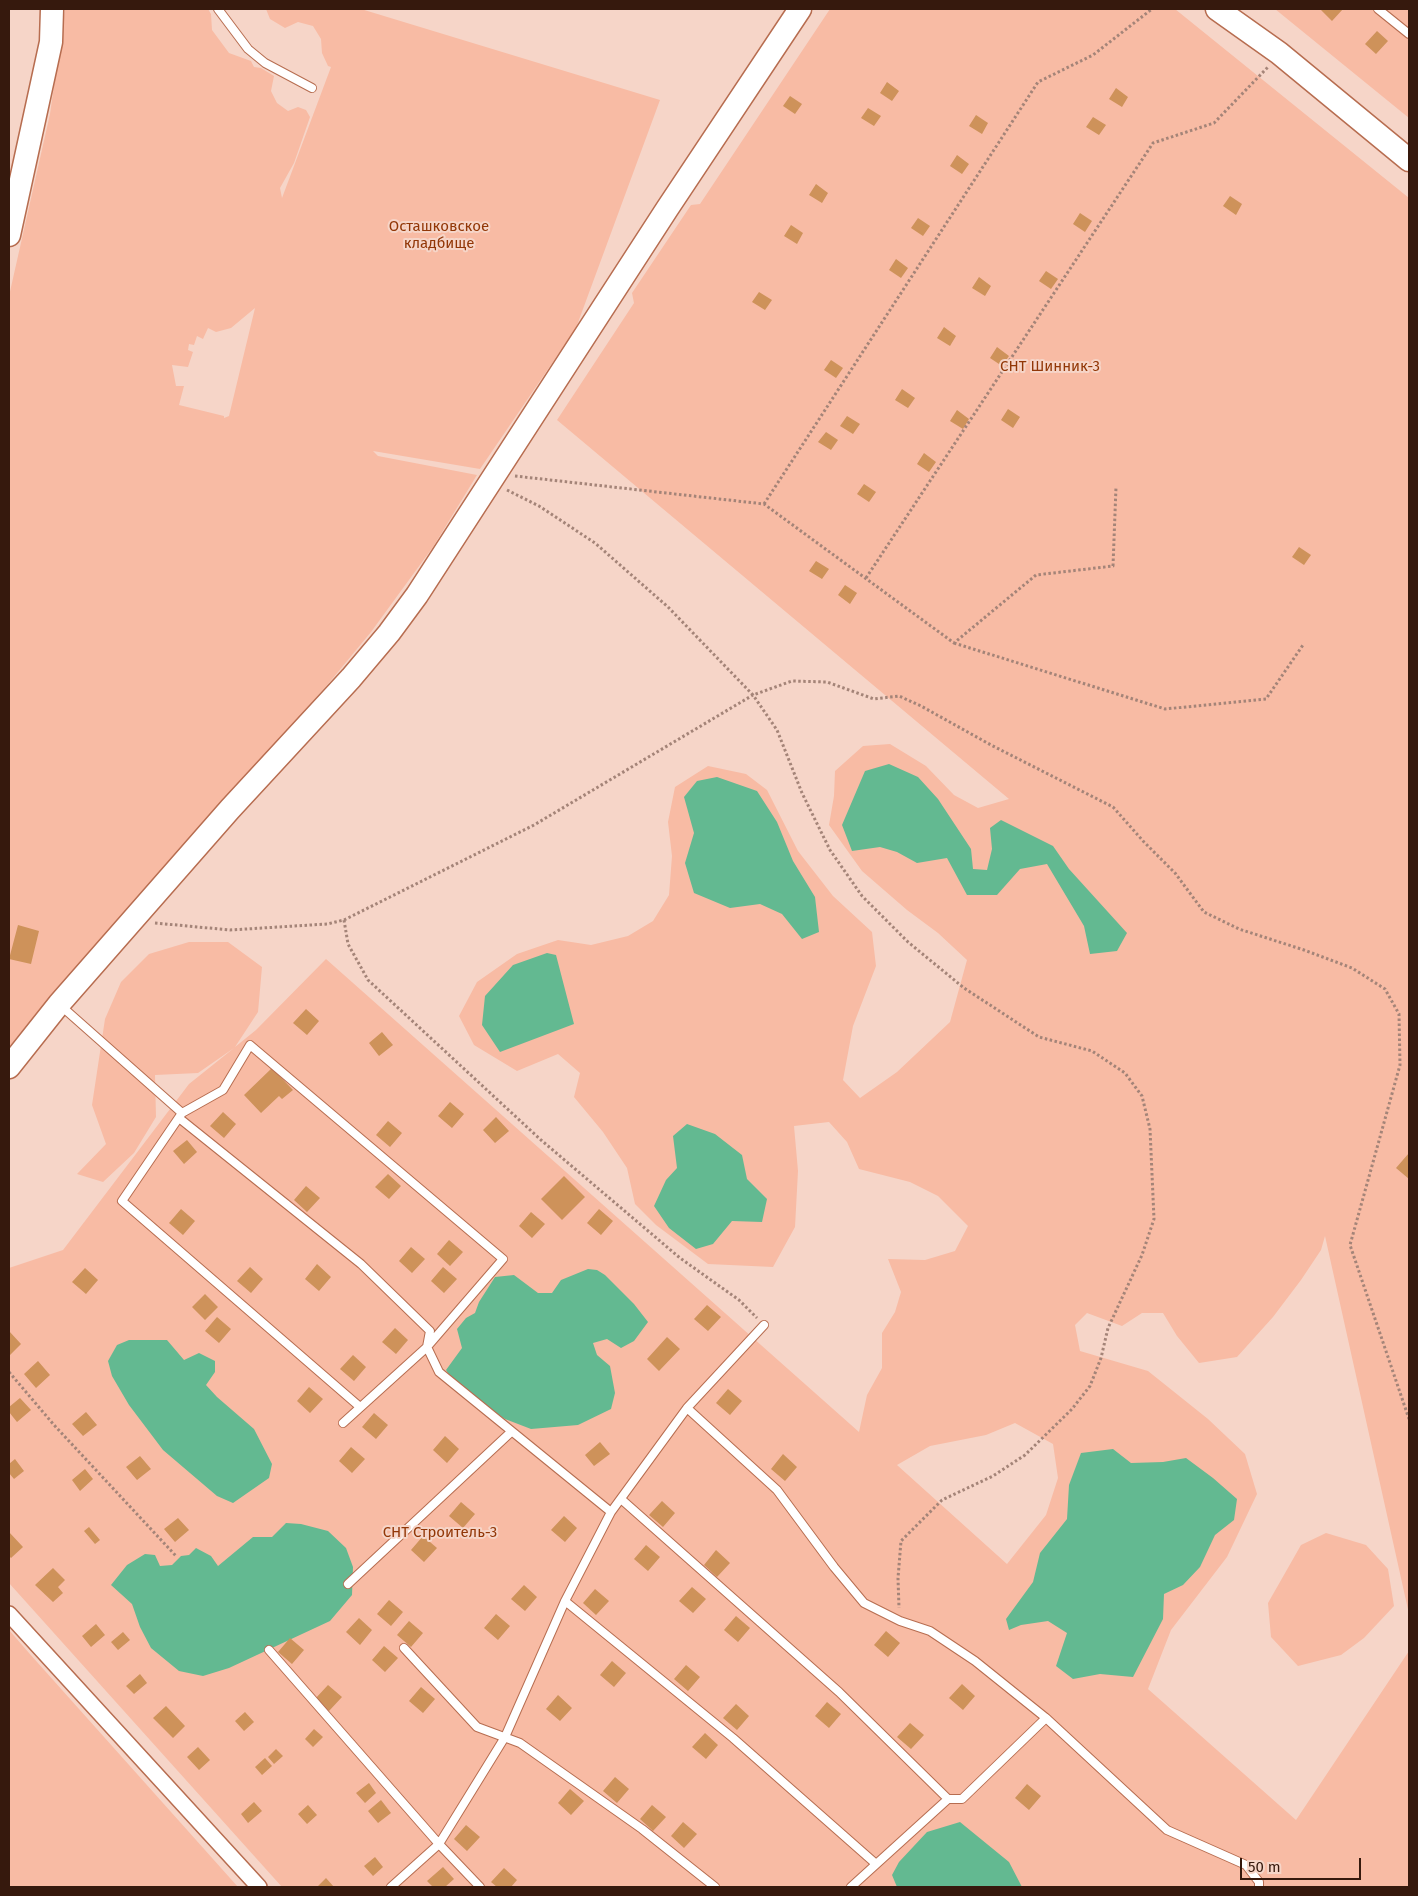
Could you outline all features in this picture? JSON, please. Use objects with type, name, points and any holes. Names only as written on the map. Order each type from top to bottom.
[{"type":"street","points":[[9,235],[51,42],[52,9]]},
{"type":"street","points":[[9,1067],[59,1004],[230,809],[351,678],[389,633],[417,595],[800,9]]},
{"type":"street","points":[[1216,9],[1279,54],[1409,160]]},
{"type":"street","points":[[9,1614],[259,1887]]},
{"type":"lane","points":[[218,9],[248,50],[265,63],[312,88]]},
{"type":"lane","points":[[1378,9],[1409,34]]},
{"type":"lane","points":[[59,1004],[181,1115],[361,1264],[430,1331],[427,1347],[439,1372],[611,1512]]},
{"type":"lane","points":[[343,1423],[427,1347],[503,1259],[250,1045],[223,1090],[181,1115],[122,1201],[360,1407]]},
{"type":"lane","points":[[391,1887],[440,1844],[506,1737],[566,1601],[611,1512],[687,1408],[764,1324]]},
{"type":"lane","points":[[687,1408],[777,1490],[834,1567],[864,1603],[900,1621],[930,1631],[975,1661],[1046,1718],[1167,1830],[1246,1865],[1259,1882],[1259,1887]]},
{"type":"lane","points":[[348,1584],[511,1432]]},
{"type":"lane","points":[[621,1499],[839,1692],[948,1799]]},
{"type":"lane","points":[[566,1601],[734,1738],[876,1864]]},
{"type":"lane","points":[[404,1648],[477,1727],[520,1744],[642,1829],[715,1887]]},
{"type":"lane","points":[[269,1650],[480,1887]]},
{"type":"lane","points":[[850,1887],[948,1799],[962,1799],[1046,1718]]},
{"type":"path","points":[[764,504],[1038,82],[1093,55],[1152,9]]},
{"type":"path","points":[[866,578],[1153,143],[1214,123],[1279,54]]},
{"type":"path","points":[[492,478],[764,504],[954,643],[1165,709],[1266,699],[1303,645]]},
{"type":"path","points":[[492,478],[595,543],[668,608],[753,695],[777,730],[802,793],[830,850],[862,896],[908,942],[964,988],[1039,1037],[1092,1050],[1125,1073],[1142,1096],[1150,1129],[1154,1218],[1142,1255],[1108,1328],[1090,1386],[1072,1409],[1025,1455],[993,1476],[942,1500],[901,1541],[898,1578],[900,1621]]},
{"type":"path","points":[[954,643],[1036,575],[1113,566],[1116,488]]},
{"type":"path","points":[[132,922],[230,930],[327,924],[344,920],[534,825],[753,695],[792,681],[827,682],[874,698],[899,696],[1113,807],[1175,873],[1204,912],[1239,929],[1352,968],[1385,989],[1399,1014],[1400,1065],[1350,1245],[1409,1419]]},
{"type":"path","points":[[344,920],[348,944],[368,980],[541,1140],[680,1258],[739,1300],[764,1324]]},
{"type":"path","points":[[9,1372],[54,1425],[176,1556]]},
{"type":"green space","name":"Осташковское кладбище","points":[[65,9],[208,9],[211,14],[212,30],[229,53],[251,61],[254,67],[261,68],[274,76],[271,91],[277,103],[288,111],[298,107],[306,110],[310,117],[294,163],[280,188],[282,198],[331,67],[328,66],[322,53],[321,39],[313,26],[298,22],[285,28],[270,19],[266,9],[361,9],[660,100],[576,328],[480,469],[373,451],[378,456],[477,475],[433,547],[371,632],[328,684],[40,1009],[9,1047],[9,296],[50,114]],"holes":[[[255,308],[229,416],[224,418],[224,416],[179,405],[184,386],[176,386],[172,365],[188,367],[193,352],[188,350],[189,344],[194,345],[197,336],[203,339],[208,328],[216,332],[231,328]]]},
{"type":"green space","points":[[830,9],[1175,9],[1409,198],[1409,1614],[1325,1236],[1321,1250],[1301,1280],[1273,1317],[1237,1357],[1199,1363],[1177,1336],[1163,1313],[1142,1313],[1122,1326],[1087,1313],[1075,1325],[1080,1351],[1148,1371],[1208,1419],[1245,1454],[1257,1494],[1227,1557],[1171,1630],[1148,1689],[1296,1820],[1409,1651],[1409,1887],[282,1887],[9,1583],[9,1268],[63,1250],[189,1084],[234,1048],[198,1073],[155,1075],[156,1117],[134,1153],[103,1182],[77,1174],[106,1144],[92,1105],[105,1019],[121,982],[149,954],[189,942],[228,942],[262,967],[258,1012],[235,1047],[256,1030],[326,959],[859,1432],[867,1395],[882,1368],[882,1333],[895,1312],[901,1292],[888,1259],[925,1260],[955,1251],[968,1226],[938,1196],[910,1182],[859,1169],[847,1142],[829,1122],[794,1126],[798,1171],[795,1227],[773,1267],[708,1264],[656,1225],[635,1204],[627,1168],[603,1132],[574,1097],[580,1073],[558,1054],[517,1071],[474,1045],[459,1016],[477,982],[517,954],[558,940],[591,945],[628,936],[653,921],[669,895],[672,856],[668,822],[675,787],[708,766],[746,774],[767,790],[798,851],[833,896],[872,932],[876,966],[853,1026],[843,1080],[860,1098],[897,1072],[950,1022],[967,960],[938,933],[907,910],[862,871],[829,825],[834,796],[835,771],[863,746],[890,744],[926,766],[954,795],[978,808],[1009,799],[557,420],[634,303],[632,293],[691,205],[700,204]],"holes":[[[1015,1423],[1053,1444],[1058,1478],[1046,1515],[1007,1564],[897,1465],[930,1446],[986,1435]]]},
{"type":"green space","points":[[1275,9],[1409,9],[1409,118]]},
{"type":"green space","points":[[1326,1533],[1366,1545],[1388,1569],[1394,1606],[1364,1638],[1341,1655],[1298,1666],[1271,1637],[1268,1603],[1301,1545]]},
{"type":"green space","points":[[9,1630],[29,1653],[238,1887],[9,1887]]},
{"type":"shaded area","points":[[889,764],[918,777],[938,799],[971,849],[973,869],[987,870],[992,849],[990,828],[1001,820],[1053,846],[1069,869],[1127,933],[1117,951],[1090,954],[1084,926],[1047,864],[1020,869],[997,895],[967,895],[947,858],[917,863],[897,852],[880,847],[852,851],[842,825],[865,771]]},
{"type":"shaded area","points":[[717,777],[757,791],[777,822],[793,861],[815,897],[819,932],[802,939],[782,914],[760,904],[730,908],[694,893],[685,863],[694,833],[684,797],[697,781]]},
{"type":"shaded area","points":[[547,953],[556,955],[574,1024],[500,1052],[482,1025],[485,996],[513,965]]},
{"type":"shaded area","points":[[687,1124],[715,1134],[742,1155],[747,1179],[767,1199],[762,1222],[732,1221],[713,1244],[696,1249],[669,1228],[654,1206],[666,1180],[677,1168],[673,1136]]},
{"type":"shaded area","points":[[588,1269],[597,1270],[605,1275],[634,1304],[648,1322],[634,1341],[621,1348],[607,1339],[593,1343],[597,1355],[610,1366],[615,1393],[611,1409],[578,1425],[531,1429],[505,1419],[470,1396],[451,1378],[446,1370],[462,1348],[457,1329],[466,1318],[475,1313],[479,1302],[495,1277],[514,1275],[538,1293],[552,1293],[561,1280]]},
{"type":"shaded area","points":[[129,1340],[167,1340],[184,1360],[199,1353],[215,1361],[215,1372],[206,1385],[254,1429],[272,1464],[269,1478],[233,1503],[217,1496],[163,1450],[129,1405],[112,1376],[108,1361],[117,1345]]},
{"type":"shaded area","points":[[1113,1449],[1131,1463],[1163,1462],[1186,1458],[1237,1499],[1234,1520],[1215,1535],[1200,1567],[1183,1585],[1164,1594],[1163,1619],[1133,1677],[1100,1674],[1073,1679],[1056,1666],[1067,1633],[1048,1621],[1021,1625],[1009,1630],[1006,1619],[1033,1582],[1040,1553],[1067,1519],[1069,1485],[1081,1453]]},
{"type":"shaded area","points":[[286,1523],[301,1524],[328,1531],[346,1548],[353,1567],[352,1595],[330,1621],[229,1668],[203,1676],[179,1671],[151,1648],[140,1627],[132,1604],[111,1585],[127,1565],[145,1554],[155,1555],[160,1566],[172,1565],[181,1556],[189,1555],[196,1548],[211,1556],[218,1566],[253,1537],[272,1537]]},
{"type":"shaded area","points":[[960,1822],[1009,1862],[1022,1887],[897,1887],[892,1875],[899,1862],[927,1832]]},
{"type":"building","points":[[1343,9],[1332,21],[1321,10]]},
{"type":"building","points":[[1377,31],[1388,41],[1376,54],[1365,44]]},
{"type":"building","points":[[887,82],[899,91],[892,101],[880,93]]},
{"type":"building","points":[[1116,88],[1128,97],[1122,107],[1109,99]]},
{"type":"building","points":[[790,96],[802,104],[795,114],[783,106]]},
{"type":"building","points":[[868,108],[881,116],[874,126],[861,118]]},
{"type":"building","points":[[976,115],[988,123],[982,134],[969,126]]},
{"type":"building","points":[[1093,117],[1106,125],[1099,135],[1086,127]]},
{"type":"building","points":[[957,155],[969,164],[962,174],[950,166]]},
{"type":"building","points":[[816,184],[828,193],[822,203],[809,195]]},
{"type":"building","points":[[1230,196],[1242,204],[1236,215],[1223,206]]},
{"type":"building","points":[[1080,213],[1092,221],[1085,232],[1073,224]]},
{"type":"building","points":[[918,218],[930,226],[923,236],[911,228]]},
{"type":"building","points":[[791,225],[803,233],[797,244],[784,236]]},
{"type":"building","points":[[896,259],[908,268],[901,278],[889,270]]},
{"type":"building","points":[[1046,271],[1058,279],[1051,289],[1039,281]]},
{"type":"building","points":[[979,277],[991,286],[985,296],[972,288]]},
{"type":"building","points":[[759,292],[772,300],[765,310],[752,302]]},
{"type":"building","points":[[944,327],[956,336],[950,346],[937,338]]},
{"type":"building","points":[[997,347],[1009,356],[1002,366],[990,358]]},
{"type":"building","points":[[831,360],[843,368],[836,378],[824,370]]},
{"type":"building","points":[[902,389],[915,398],[908,408],[895,400]]},
{"type":"building","points":[[1008,409],[1020,417],[1013,428],[1001,420]]},
{"type":"building","points":[[957,410],[969,419],[963,429],[950,421]]},
{"type":"building","points":[[847,416],[860,424],[853,434],[840,426]]},
{"type":"building","points":[[826,432],[838,440],[831,450],[818,442]]},
{"type":"building","points":[[924,453],[936,462],[929,472],[917,464]]},
{"type":"building","points":[[864,484],[876,492],[869,502],[857,494]]},
{"type":"building","points":[[1299,547],[1311,555],[1304,565],[1292,557]]},
{"type":"building","points":[[816,561],[829,569],[822,579],[809,571]]},
{"type":"building","points":[[845,585],[857,593],[850,604],[838,595]]},
{"type":"building","points":[[18,925],[39,931],[31,964],[9,959]]},
{"type":"building","points":[[306,1009],[319,1021],[307,1035],[293,1023]]},
{"type":"building","points":[[382,1032],[393,1045],[379,1056],[369,1043]]},
{"type":"building","points":[[272,1068],[293,1090],[282,1099],[279,1096],[261,1113],[244,1095]]},
{"type":"building","points":[[450,1102],[464,1114],[452,1128],[438,1116]]},
{"type":"building","points":[[223,1112],[236,1124],[224,1138],[210,1126]]},
{"type":"building","points":[[496,1117],[509,1131],[495,1143],[483,1130]]},
{"type":"building","points":[[388,1121],[402,1133],[390,1147],[376,1135]]},
{"type":"building","points":[[187,1140],[197,1152],[184,1164],[173,1151]]},
{"type":"building","points":[[1409,1153],[1409,1179],[1396,1168]]},
{"type":"building","points":[[388,1174],[401,1186],[389,1199],[375,1187]]},
{"type":"building","points":[[564,1176],[585,1197],[562,1220],[541,1199]]},
{"type":"building","points":[[306,1186],[320,1198],[307,1212],[294,1200]]},
{"type":"building","points":[[181,1209],[195,1221],[183,1235],[169,1223]]},
{"type":"building","points":[[599,1209],[613,1221],[601,1235],[587,1223]]},
{"type":"building","points":[[531,1212],[545,1224],[532,1238],[519,1226]]},
{"type":"building","points":[[449,1240],[463,1252],[450,1266],[437,1254]]},
{"type":"building","points":[[411,1247],[425,1259],[412,1273],[399,1261]]},
{"type":"building","points":[[317,1264],[331,1277],[319,1291],[305,1279]]},
{"type":"building","points":[[250,1267],[263,1279],[251,1293],[237,1281]]},
{"type":"building","points":[[443,1267],[457,1279],[444,1293],[431,1281]]},
{"type":"building","points":[[85,1268],[98,1280],[86,1294],[72,1282]]},
{"type":"building","points":[[205,1294],[218,1307],[205,1320],[192,1307]]},
{"type":"building","points":[[707,1305],[721,1317],[708,1331],[694,1319]]},
{"type":"building","points":[[217,1317],[231,1329],[219,1343],[205,1331]]},
{"type":"building","points":[[395,1328],[408,1340],[396,1354],[382,1342]]},
{"type":"building","points":[[9,1331],[21,1344],[9,1356]]},
{"type":"building","points":[[667,1337],[680,1349],[659,1371],[647,1359]]},
{"type":"building","points":[[353,1355],[366,1367],[354,1381],[340,1369]]},
{"type":"building","points":[[38,1361],[50,1375],[36,1388],[24,1374]]},
{"type":"building","points":[[309,1387],[323,1399],[310,1413],[297,1401]]},
{"type":"building","points":[[728,1389],[742,1401],[730,1415],[716,1403]]},
{"type":"building","points":[[20,1398],[31,1410],[17,1422],[9,1412],[9,1407]]},
{"type":"building","points":[[86,1412],[97,1425],[83,1436],[72,1424]]},
{"type":"building","points":[[374,1413],[388,1425],[376,1439],[362,1427]]},
{"type":"building","points":[[445,1436],[459,1449],[447,1463],[433,1450]]},
{"type":"building","points":[[600,1442],[610,1454],[594,1466],[585,1455]]},
{"type":"building","points":[[351,1447],[365,1459],[352,1473],[339,1461]]},
{"type":"building","points":[[783,1454],[797,1467],[785,1481],[771,1469]]},
{"type":"building","points":[[140,1456],[151,1469],[137,1480],[126,1467]]},
{"type":"building","points":[[15,1459],[24,1471],[14,1479],[9,1473],[9,1464]]},
{"type":"building","points":[[85,1469],[93,1479],[80,1491],[72,1480]]},
{"type":"building","points":[[662,1501],[675,1513],[663,1527],[649,1515]]},
{"type":"building","points":[[461,1502],[475,1514],[463,1528],[449,1516]]},
{"type":"building","points":[[564,1516],[577,1528],[565,1542],[551,1530]]},
{"type":"building","points":[[178,1518],[189,1530],[175,1542],[164,1529]]},
{"type":"building","points":[[89,1527],[100,1540],[95,1544],[84,1531]]},
{"type":"building","points":[[9,1532],[23,1547],[11,1558],[9,1556]]},
{"type":"building","points":[[423,1536],[437,1548],[424,1562],[411,1550]]},
{"type":"building","points":[[646,1545],[660,1557],[648,1571],[634,1559]]},
{"type":"building","points":[[716,1550],[730,1563],[717,1577],[704,1565]]},
{"type":"building","points":[[53,1568],[65,1580],[58,1587],[63,1593],[53,1602],[35,1585]]},
{"type":"building","points":[[524,1585],[537,1597],[525,1611],[511,1599]]},
{"type":"building","points":[[692,1587],[706,1599],[693,1613],[679,1601]]},
{"type":"building","points":[[595,1589],[609,1601],[596,1615],[583,1603]]},
{"type":"building","points":[[389,1600],[403,1612],[391,1626],[377,1614]]},
{"type":"building","points":[[496,1614],[510,1626],[498,1640],[484,1628]]},
{"type":"building","points":[[736,1616],[750,1628],[738,1642],[724,1630]]},
{"type":"building","points":[[359,1618],[372,1630],[360,1645],[346,1632]]},
{"type":"building","points":[[409,1621],[423,1633],[411,1647],[397,1635]]},
{"type":"building","points":[[96,1624],[105,1635],[91,1647],[82,1636]]},
{"type":"building","points":[[886,1631],[900,1643],[888,1657],[874,1645]]},
{"type":"building","points":[[123,1632],[130,1640],[118,1650],[111,1642]]},
{"type":"building","points":[[290,1638],[304,1650],[292,1664],[278,1652]]},
{"type":"building","points":[[384,1646],[398,1658],[385,1672],[372,1660]]},
{"type":"building","points":[[612,1661],[626,1673],[614,1687],[600,1675]]},
{"type":"building","points":[[686,1665],[700,1677],[688,1691],[674,1679]]},
{"type":"building","points":[[140,1674],[147,1683],[134,1694],[126,1686]]},
{"type":"building","points":[[962,1684],[975,1696],[963,1710],[949,1698]]},
{"type":"building","points":[[328,1685],[342,1697],[329,1711],[315,1699]]},
{"type":"building","points":[[421,1687],[435,1699],[423,1713],[409,1701]]},
{"type":"building","points":[[558,1695],[572,1708],[560,1721],[546,1709]]},
{"type":"building","points":[[827,1702],[841,1714],[829,1728],[815,1716]]},
{"type":"building","points":[[736,1704],[749,1716],[737,1730],[723,1718]]},
{"type":"building","points":[[166,1706],[185,1726],[173,1738],[153,1718]]},
{"type":"building","points":[[245,1712],[254,1722],[244,1731],[235,1721]]},
{"type":"building","points":[[910,1723],[924,1735],[911,1749],[897,1737]]},
{"type":"building","points":[[314,1729],[323,1737],[313,1747],[305,1739]]},
{"type":"building","points":[[705,1733],[718,1745],[706,1759],[692,1747]]},
{"type":"building","points":[[198,1747],[210,1760],[199,1770],[187,1757]]},
{"type":"building","points":[[276,1749],[283,1756],[274,1764],[268,1757]]},
{"type":"building","points":[[265,1758],[272,1766],[262,1775],[255,1767]]},
{"type":"building","points":[[615,1777],[629,1789],[617,1803],[603,1791]]},
{"type":"building","points":[[369,1783],[376,1793],[365,1803],[356,1793]]},
{"type":"building","points":[[1027,1784],[1041,1796],[1029,1810],[1015,1798]]},
{"type":"building","points":[[570,1789],[584,1801],[571,1815],[558,1803]]},
{"type":"building","points":[[381,1800],[391,1813],[378,1823],[368,1811]]},
{"type":"building","points":[[254,1802],[262,1811],[248,1823],[241,1814]]},
{"type":"building","points":[[308,1805],[317,1815],[307,1824],[298,1814]]},
{"type":"building","points":[[652,1805],[666,1817],[653,1831],[640,1819]]},
{"type":"building","points":[[683,1822],[697,1834],[684,1848],[671,1836]]},
{"type":"building","points":[[466,1825],[480,1837],[467,1851],[454,1839]]},
{"type":"building","points":[[375,1857],[383,1867],[373,1876],[364,1866]]},
{"type":"building","points":[[443,1867],[454,1879],[445,1887],[433,1887],[427,1881]]},
{"type":"building","points":[[504,1868],[517,1880],[511,1887],[497,1887],[491,1882]]},
{"type":"building","points":[[326,1878],[334,1887],[317,1887]]},
{"type":"park label","name":"СНТ Шинник-3","points":[[1050,367]]},
{"type":"park label","name":"СНТ Строитель-3","points":[[440,1533]]}]
